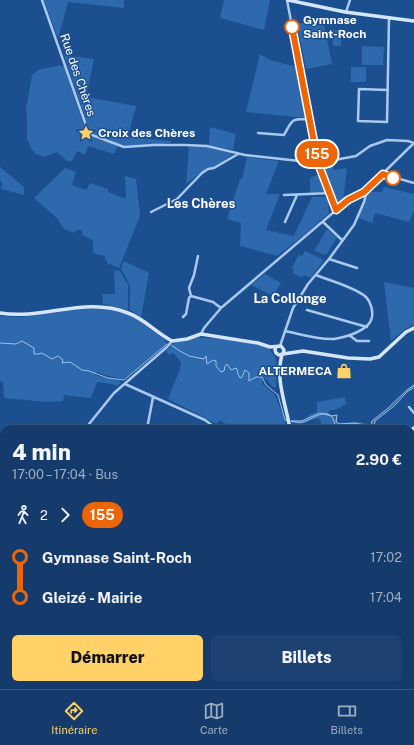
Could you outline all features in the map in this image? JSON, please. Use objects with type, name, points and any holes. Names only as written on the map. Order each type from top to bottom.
[{"type":"street","name":"Rue des Chères","points":[[42,0],[90,134],[124,147],[185,145],[207,146],[238,154],[318,163],[356,156],[370,146],[387,140],[408,141],[414,143]]},
{"type":"street","points":[[336,210],[331,193],[318,163],[288,0],[345,12],[414,21]]},
{"type":"street","points":[[345,12],[350,0]]},
{"type":"street","points":[[388,90],[359,89],[358,121],[387,122],[388,90],[389,18]]},
{"type":"street","points":[[258,133],[284,135],[292,120],[309,119]]},
{"type":"street","points":[[201,334],[204,328],[221,308],[348,200],[364,192],[414,143]]},
{"type":"street","points":[[151,212],[177,199],[202,173],[238,154]]},
{"type":"street","points":[[383,174],[414,184]]},
{"type":"street","points":[[290,425],[280,386],[280,362],[278,349],[293,308],[308,284],[329,259],[358,218],[367,194],[367,189]]},
{"type":"street","points":[[284,195],[331,193]]},
{"type":"street","points":[[285,222],[297,194]]},
{"type":"street","points":[[323,222],[342,240]]},
{"type":"street","points":[[183,317],[186,314],[189,298],[191,296],[190,288],[198,256]]},
{"type":"street","points":[[329,259],[357,268]]},
{"type":"street","points":[[285,331],[317,338],[334,339],[359,332],[367,327],[372,320],[372,310],[367,298],[345,286],[316,275]]},
{"type":"street","points":[[191,296],[213,302],[221,308]]},
{"type":"street","points":[[0,313],[32,314],[93,306],[112,307],[138,317],[172,341]]},
{"type":"street","points":[[308,310],[367,327]]},
{"type":"street","points":[[278,349],[279,355],[303,351],[348,358],[370,359],[379,356],[406,332],[414,328]]},
{"type":"street","points":[[87,425],[108,399],[172,341],[187,339],[201,334],[258,343],[293,352]]},
{"type":"street","points":[[349,335],[357,341],[369,341]]},
{"type":"street","points":[[278,349],[282,354]]},
{"type":"street","points":[[280,362],[282,354]]},
{"type":"street","points":[[125,384],[205,420],[212,425]]},
{"type":"street","points":[[148,425],[154,397]]},
{"type":"street","points":[[409,407],[414,414]]},
{"type":"shaded area","points":[[44,0],[124,0],[124,8],[68,2],[58,39]]},
{"type":"shaded area","points":[[224,0],[270,0],[264,30],[220,18]]},
{"type":"shaded area","points":[[323,19],[332,64],[306,69],[297,24]]},
{"type":"shaded area","points":[[333,30],[341,30],[341,46],[333,46]]},
{"type":"shaded area","points":[[362,46],[384,47],[383,65],[362,65]]},
{"type":"shaded area","points":[[260,54],[270,60],[297,67],[305,118],[246,112]]},
{"type":"shaded area","points":[[64,55],[94,59],[86,97],[136,106],[128,137],[171,141],[170,143],[128,147],[92,134]]},
{"type":"shaded area","points":[[60,65],[64,66],[86,132],[90,136],[118,146],[114,154],[88,146],[85,155],[77,151],[72,161],[67,161],[57,152],[44,157],[36,154],[32,150],[27,139],[26,109],[32,75],[38,70]]},
{"type":"shaded area","points":[[351,67],[366,67],[366,82],[351,82]]},
{"type":"shaded area","points":[[210,127],[236,134],[233,150],[209,145]]},
{"type":"shaded area","points":[[189,146],[206,147],[233,154],[216,166],[206,169],[186,184]]},
{"type":"shaded area","points":[[247,157],[279,161],[266,194],[280,194],[266,230],[294,236],[312,197],[326,197],[328,199],[329,213],[277,256],[240,246],[241,223],[227,219],[240,179],[242,179]]},
{"type":"shaded area","points":[[332,162],[334,170],[347,168],[343,201],[339,203],[337,202],[323,167],[325,163]]},
{"type":"shaded area","points":[[0,167],[24,187],[24,195],[1,189],[2,183],[0,180]]},
{"type":"shaded area","points":[[65,168],[76,172],[72,185],[86,190],[90,183],[108,189],[108,192],[126,199],[125,176],[136,179],[140,216],[119,268],[107,263],[105,256],[93,253],[93,240],[82,235],[82,230],[77,230],[74,233],[64,229],[57,218],[34,198]]},
{"type":"shaded area","points":[[321,173],[327,189],[324,192],[310,193],[310,178]]},
{"type":"shaded area","points":[[384,187],[414,194],[414,210],[409,222],[375,213],[372,223],[358,218],[367,194],[372,192],[382,192]]},
{"type":"shaded area","points":[[327,229],[337,238],[326,255],[314,251]]},
{"type":"shaded area","points":[[305,251],[324,260],[311,278],[304,275],[302,278],[293,273],[294,270],[292,268],[299,254],[302,256]]},
{"type":"shaded area","points":[[124,261],[149,273],[141,317],[130,310],[130,287],[121,269]]},
{"type":"shaded area","points":[[114,270],[120,271],[128,285],[128,310],[103,304],[102,294],[115,294]]},
{"type":"shaded area","points":[[265,274],[281,283],[273,296],[251,285]]},
{"type":"shaded area","points":[[384,282],[414,288],[414,325],[405,329],[391,341]]},
{"type":"shaded area","points":[[90,308],[112,310],[133,316],[164,339],[167,344],[124,379],[96,372],[95,375],[117,380],[121,383],[117,386],[97,382],[91,398],[64,395],[63,401],[47,402],[4,398],[3,381],[0,382],[0,316],[20,317]]},
{"type":"shaded area","points":[[192,338],[208,338],[243,342],[263,346],[269,349],[276,359],[276,388],[273,387],[263,376],[262,384],[276,397],[286,424],[227,425],[220,420],[217,424],[168,399],[180,369],[181,362],[173,353],[169,355],[166,351],[174,343]]},
{"type":"shaded area","points":[[414,385],[412,389],[408,391],[394,406],[375,421],[374,425],[371,425],[372,421]]},
{"type":"shaded area","points":[[345,397],[346,404],[337,409],[328,411],[330,415],[336,415],[338,423],[359,422],[369,425],[320,425],[321,421],[318,418],[300,424],[292,423],[291,420],[303,420],[310,414],[317,412],[317,402]]},
{"type":"shaded area","points":[[320,413],[324,414],[304,422],[291,421],[302,421]]},
{"type":"shaded area","points":[[337,415],[336,422],[339,424],[354,423],[365,425],[335,425],[330,416]]},
{"type":"waterway","points":[[0,343],[16,344],[22,341],[34,348],[34,354],[42,353],[52,359],[58,356],[63,360],[62,363],[70,362],[82,370],[108,378],[124,380],[167,344]]},
{"type":"waterway","points":[[171,345],[189,356],[204,359],[206,356],[207,364],[213,360],[216,361],[216,366],[221,372],[224,371],[227,364],[231,370],[237,369],[240,378],[245,370],[249,373],[249,381],[256,377],[262,377],[266,385],[278,395],[285,420],[288,421]]},
{"type":"bus line","name":"155","points":[[292,27],[318,163],[331,193],[336,210],[348,200],[364,192],[383,174],[393,178]]},
{"type":"place","name":"Gymnase Saint-Roch","points":[[292,27]]},
{"type":"place","name":"Croix des Chères","points":[[86,133]]},
{"type":"place","name":"ALTERMECA","points":[[344,371]]},
{"type":"district","name":"Les Chères","points":[[201,203]]},
{"type":"district","name":"La Collonge","points":[[290,298]]}]
